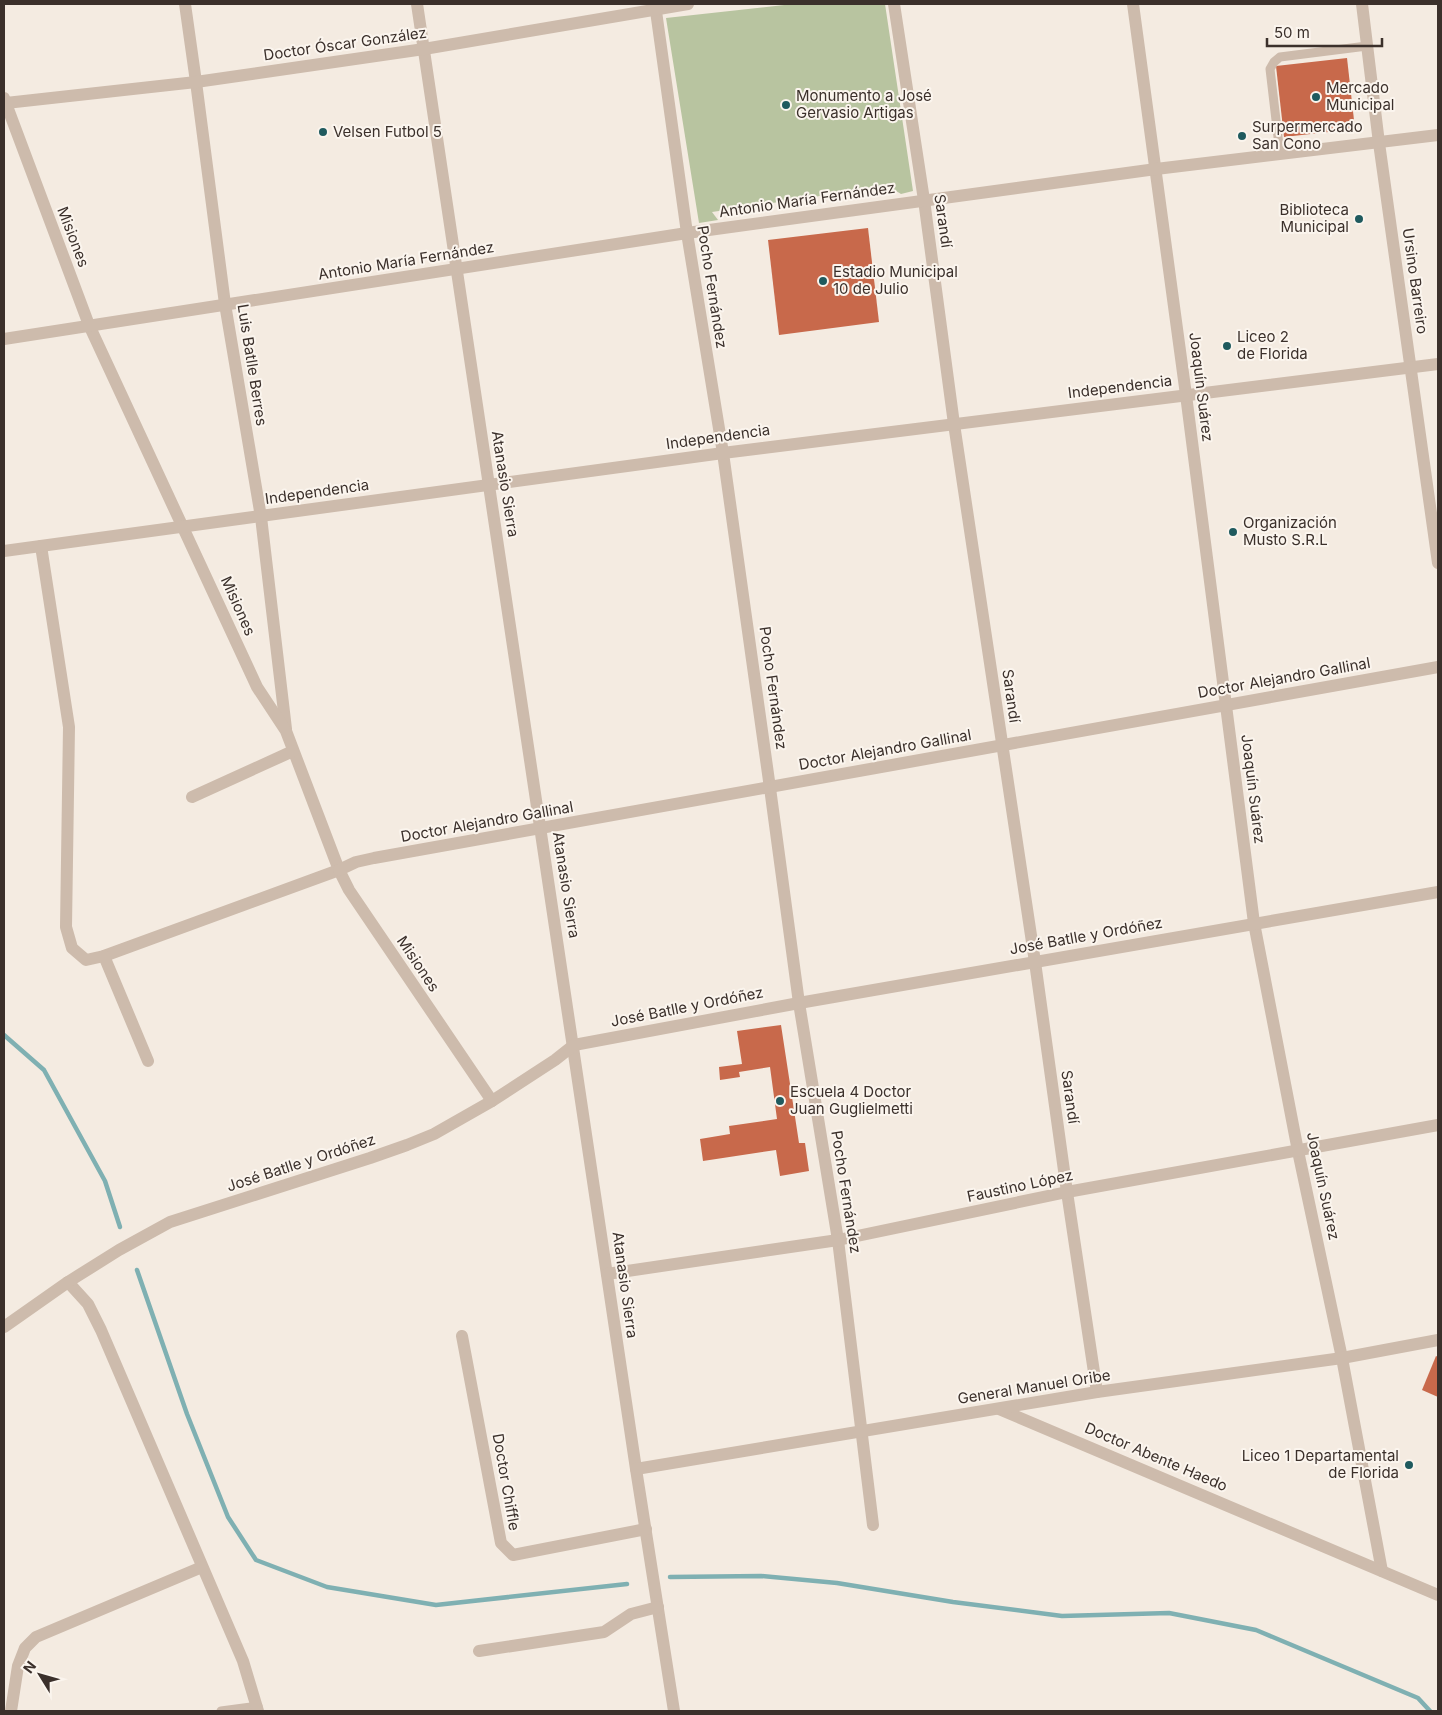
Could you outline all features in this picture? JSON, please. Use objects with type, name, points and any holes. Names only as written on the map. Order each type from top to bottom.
[{"type":"street","name":"Luis Batlle Berres","points":[[185,4],[225,304],[261,516],[286,731]]},
{"type":"street","name":"Atanasio Sierra","points":[[418,4],[488,485],[674,1711]]},
{"type":"street","name":"Doctor Óscar González","points":[[5,101],[196,82],[424,48],[655,6],[688,4]]},
{"type":"street","name":"Sarandí","points":[[894,4],[1097,1392]]},
{"type":"street","name":"Joaquín Suárez","points":[[1132,4],[1156,169],[1254,923],[1298,1151],[1342,1358],[1382,1571]]},
{"type":"street","name":"Ursino Barreiro","points":[[1362,4],[1379,143],[1438,563]]},
{"type":"street","name":"Pocho Fernández","points":[[655,6],[687,233],[723,453],[799,1003],[838,1240],[873,1525]]},
{"type":"street","name":"Misiones","points":[[5,101],[89,324],[257,688],[286,731],[339,870],[358,904],[492,1101]]},
{"type":"street","name":"Antonio María Fernández","points":[[4,338],[687,233],[1156,169],[1438,135]]},
{"type":"street","name":"Independencia","points":[[4,552],[723,453],[1438,364]]},
{"type":"street","points":[[40,546],[69,727],[66,927],[72,948],[86,960],[104,956],[148,1061]]},
{"type":"street","name":"Doctor Alejandro Gallinal","points":[[104,956],[339,870],[356,862],[374,858],[1438,667]]},
{"type":"street","points":[[192,797],[293,751]]},
{"type":"street","name":"José Batlle y Ordóñez","points":[[4,1327],[68,1282],[119,1250],[170,1222],[406,1145],[456,1122],[492,1101],[555,1060],[574,1045],[799,1003],[1438,892]]},
{"type":"street","name":"Faustino López","points":[[607,1274],[838,1240],[1067,1192],[1438,1125]]},
{"type":"street","points":[[68,1282],[88,1304],[101,1330],[243,1661],[258,1708]]},
{"type":"street","name":"Doctor Chiffle","points":[[462,1336],[501,1543],[513,1554],[646,1529]]},
{"type":"street","name":"General Manuel Oribe","points":[[636,1469],[1097,1392],[1342,1358],[1438,1340]]},
{"type":"street","name":"Doctor Abente Haedo","points":[[999,1409],[1438,1595]]},
{"type":"street","points":[[11,1711],[18,1666],[24,1648],[36,1637],[202,1566]]},
{"type":"street","points":[[479,1651],[604,1632],[630,1614],[658,1607]]},
{"type":"lane","points":[[1280,154],[1270,69],[1274,62],[1280,57],[1367,46]]},
{"type":"lane","points":[[221,1711],[258,1708]]},
{"type":"green space","points":[[793,4],[885,4],[913,191],[901,194],[888,186],[712,212],[718,220],[699,223],[666,18]]},
{"type":"building","name":"Mercado Municipal","points":[[1347,58],[1355,129],[1284,137],[1276,66]]},
{"type":"building","name":"Estadio Municipal 10 de Julio","points":[[868,228],[879,322],[779,335],[768,240]]},
{"type":"building","points":[[781,1025],[799,1143],[805,1143],[809,1171],[780,1176],[776,1150],[703,1161],[700,1139],[730,1134],[729,1126],[777,1119],[770,1067],[739,1072],[740,1077],[720,1080],[719,1067],[742,1064],[737,1031]]},
{"type":"building","points":[[1436,1356],[1438,1357],[1438,1397],[1422,1390]]},
{"type":"waterway","points":[[4,1035],[44,1070],[105,1181],[120,1227]]},
{"type":"waterway","points":[[137,1270],[187,1414],[228,1517],[256,1560],[327,1587],[436,1605],[627,1584]]},
{"type":"waterway","points":[[670,1577],[761,1576],[837,1583],[953,1602],[1062,1616],[1169,1613],[1256,1630],[1418,1698],[1430,1711]]},
{"type":"place","name":"Mercado Municipal","points":[[1316,97]]},
{"type":"place","name":"Monumento a José Gervasio Artigas","points":[[786,105]]},
{"type":"place","name":"Velsen Futbol 5","points":[[323,132]]},
{"type":"place","name":"Surpermercado San Cono","points":[[1242,136]]},
{"type":"place","name":"Biblioteca Municipal","points":[[1359,219]]},
{"type":"place","name":"Estadio Municipal 10 de Julio","points":[[823,281]]},
{"type":"place","name":"Liceo 2 de Florida","points":[[1227,346]]},
{"type":"place","name":"Organización Musto S.R.L","points":[[1233,532]]},
{"type":"place","name":"Escuela 4 Doctor Juan Guglielmetti","points":[[780,1101]]},
{"type":"place","name":"Liceo 1 Departamental de Florida","points":[[1409,1465]]}]
